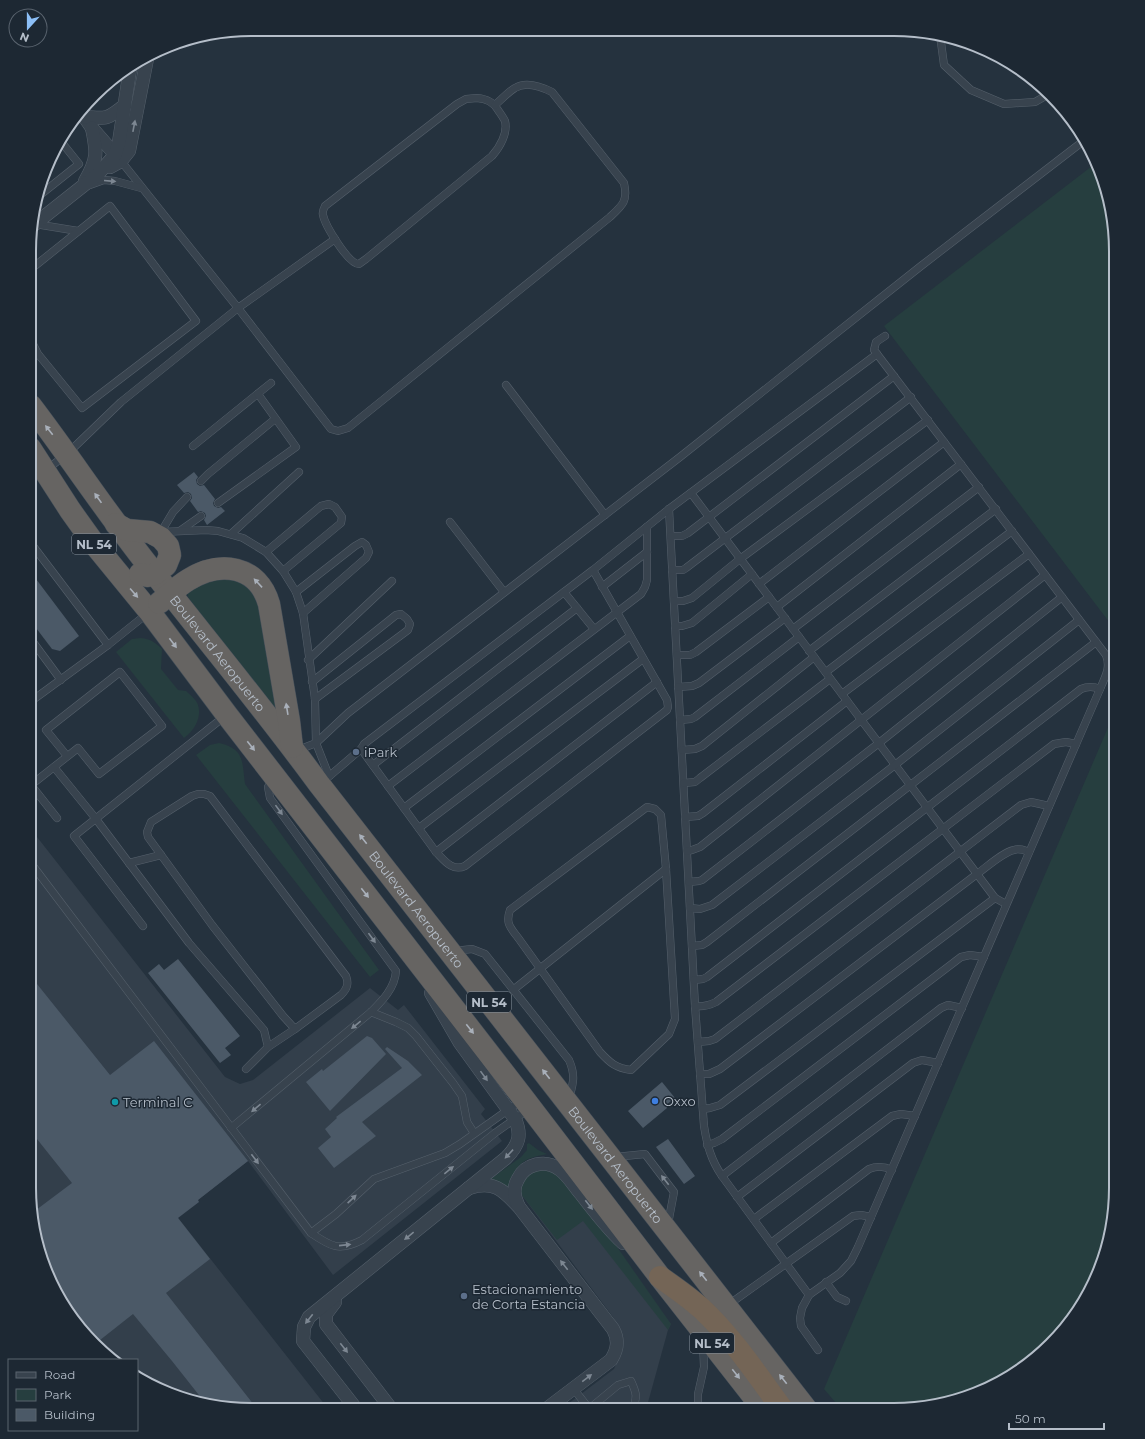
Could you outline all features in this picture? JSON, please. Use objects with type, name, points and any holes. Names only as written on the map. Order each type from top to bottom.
[{"type":"highway","name":"Boulevard Aeropuerto","points":[[36,413],[116,524],[294,749],[324,780],[450,951],[802,1403]]},
{"type":"highway","name":"NL 54","points":[[36,458],[94,545],[149,611],[227,715],[397,935],[520,1109],[660,1277],[758,1403]]},
{"type":"highway","points":[[45,473],[60,481],[73,493],[129,568],[141,575],[155,574],[166,565],[170,555],[169,550],[165,542],[156,532],[127,530],[116,524]]},
{"type":"highway","points":[[149,611],[180,585],[196,575],[221,568],[229,568],[245,572],[252,576],[261,585],[267,596],[269,604],[294,749]]},
{"type":"highway","points":[[660,1277],[689,1298],[715,1323],[727,1336],[778,1403]]},
{"type":"street","points":[[38,221],[118,158],[130,152],[146,63]]},
{"type":"street","points":[[118,158],[129,73]]},
{"type":"street","points":[[86,119],[111,116],[125,105]]},
{"type":"street","points":[[86,119],[118,158]]},
{"type":"street","points":[[80,189],[92,169],[96,158],[96,144],[86,119]]},
{"type":"street","points":[[352,1403],[303,1341],[302,1334],[309,1317],[512,1152],[517,1145],[519,1136],[520,1109]]},
{"type":"street","points":[[519,1207],[515,1196],[515,1189],[516,1181],[522,1172],[531,1165],[553,1165],[565,1174],[608,1229],[660,1277]]},
{"type":"street","points":[[461,1194],[469,1188],[479,1185],[489,1185],[503,1191],[519,1207],[617,1336],[618,1345],[611,1360],[554,1403]]},
{"type":"street","points":[[352,1283],[328,1309],[325,1319],[326,1324],[387,1403]]},
{"type":"lane","points":[[941,41],[944,65],[971,90],[1004,104],[1035,102],[1044,97]]},
{"type":"lane","points":[[118,158],[238,308],[331,429],[338,431],[348,428],[622,206],[626,195],[624,183],[552,92],[544,88],[528,85],[515,87],[495,105]]},
{"type":"lane","points":[[477,98],[486,99],[495,105],[504,120],[505,126],[500,148],[361,263],[357,264],[353,262],[334,239],[323,214],[325,206],[457,104],[466,99],[477,98]]},
{"type":"lane","points":[[294,749],[316,743],[348,714],[1080,143]]},
{"type":"lane","points":[[44,192],[79,164],[64,146]]},
{"type":"lane","points":[[80,189],[104,180],[115,180],[141,188]]},
{"type":"lane","points":[[36,264],[110,206],[196,321],[82,408],[36,350]]},
{"type":"lane","points":[[38,226],[78,231]]},
{"type":"lane","points":[[45,473],[121,402],[238,308],[334,239]]},
{"type":"lane","points":[[818,1350],[801,1326],[800,1318],[802,1308],[808,1295],[840,1273],[851,1261],[892,1170],[1100,689],[1109,664],[1106,655],[874,350],[875,344],[885,336]]},
{"type":"lane","points":[[156,532],[206,530],[231,534],[243,538],[266,552],[282,571],[296,592],[303,613],[308,660],[315,699],[316,743],[324,780],[361,749],[364,744],[593,570],[669,509],[877,354]]},
{"type":"lane","points":[[671,536],[682,536],[688,534],[894,376]]},
{"type":"lane","points":[[193,446],[271,383]]},
{"type":"lane","points":[[506,385],[605,515]]},
{"type":"lane","points":[[218,502],[296,447],[258,394]]},
{"type":"lane","points":[[672,570],[686,568],[911,397]]},
{"type":"lane","points":[[201,481],[275,419]]},
{"type":"lane","points":[[674,601],[683,601],[692,598],[740,559],[928,420]]},
{"type":"lane","points":[[759,584],[944,442]]},
{"type":"lane","points":[[776,607],[961,464]]},
{"type":"lane","points":[[231,534],[299,472]]},
{"type":"lane","points":[[793,629],[979,487]]},
{"type":"lane","points":[[691,493],[995,898],[1006,904]]},
{"type":"lane","points":[[156,532],[187,497]]},
{"type":"lane","points":[[266,552],[321,506],[328,504],[335,507],[342,517],[341,523],[282,571]]},
{"type":"lane","points":[[669,509],[695,1006],[702,1109],[707,1145],[714,1165],[808,1295]]},
{"type":"lane","points":[[809,651],[996,509]]},
{"type":"lane","points":[[181,530],[201,516]]},
{"type":"lane","points":[[450,522],[504,592]]},
{"type":"lane","points":[[388,786],[643,592],[647,580],[646,527]]},
{"type":"lane","points":[[826,672],[1012,531]]},
{"type":"lane","points":[[296,592],[355,546],[362,542],[366,545],[369,552],[366,558],[303,613]]},
{"type":"lane","points":[[36,550],[108,645]]},
{"type":"lane","points":[[602,587],[647,552]]},
{"type":"lane","points":[[842,694],[1029,554]]},
{"type":"lane","points":[[361,749],[436,852],[447,864],[452,867],[460,868],[667,710],[667,700],[593,570]]},
{"type":"lane","points":[[675,626],[682,626],[692,623],[752,574]]},
{"type":"lane","points":[[687,851],[700,847],[862,721],[1045,575]]},
{"type":"lane","points":[[308,660],[392,581]]},
{"type":"lane","points":[[564,592],[594,629]]},
{"type":"lane","points":[[677,655],[690,655],[696,652],[769,597]]},
{"type":"lane","points":[[689,882],[702,880],[879,743],[1062,597]]},
{"type":"lane","points":[[373,765],[577,608]]},
{"type":"lane","points":[[36,698],[108,645],[149,611]]},
{"type":"lane","points":[[312,682],[396,615],[401,614],[408,619],[410,624],[408,630],[315,699]]},
{"type":"lane","points":[[678,687],[692,686],[699,683],[785,618]]},
{"type":"lane","points":[[690,908],[700,909],[712,905],[895,765],[1079,620]]},
{"type":"lane","points":[[404,808],[630,636]]},
{"type":"lane","points":[[680,720],[695,717],[799,637]]},
{"type":"lane","points":[[692,946],[702,945],[707,942],[1096,642]]},
{"type":"lane","points":[[36,646],[61,680]]},
{"type":"lane","points":[[682,750],[689,750],[702,746],[814,657]]},
{"type":"lane","points":[[419,828],[643,659]]},
{"type":"lane","points":[[36,781],[78,748],[99,774],[162,726],[120,672],[46,730],[66,756]]},
{"type":"lane","points":[[684,783],[695,782],[830,679]]},
{"type":"lane","points":[[436,852],[657,682]]},
{"type":"lane","points":[[694,980],[703,979],[926,806],[1081,689],[1095,687],[1100,689]]},
{"type":"lane","points":[[685,817],[698,816],[703,813],[847,701]]},
{"type":"lane","points":[[143,926],[74,836],[227,715]]},
{"type":"lane","points":[[695,1006],[708,1006],[716,1002],[1054,744],[1066,742],[1076,744]]},
{"type":"lane","points":[[54,767],[96,819],[189,943],[264,1030],[268,1047]]},
{"type":"lane","points":[[231,1128],[371,1012],[384,998],[396,980],[396,971],[270,798],[268,787],[274,776]]},
{"type":"lane","points":[[36,792],[56,818]]},
{"type":"lane","points":[[246,1068],[268,1047],[295,1029],[341,995],[346,989],[348,982],[346,976],[210,796],[204,794],[192,796],[151,822],[147,832],[148,837],[212,924],[283,1016],[295,1029]]},
{"type":"lane","points":[[698,1042],[715,1039],[1021,805],[1031,802],[1049,806]]},
{"type":"lane","points":[[647,807],[656,808],[661,815],[666,869],[675,1019],[669,1034],[631,1070],[619,1068],[607,1060],[540,969],[508,922],[510,910],[647,807]]},
{"type":"lane","points":[[700,1074],[709,1074],[720,1069],[1008,852],[1014,849],[1021,849],[1029,852]]},
{"type":"lane","points":[[129,863],[161,855]]},
{"type":"lane","points":[[513,990],[666,869]]},
{"type":"lane","points":[[36,870],[311,1233],[325,1242],[336,1246],[345,1247],[362,1240],[495,1133],[520,1109]]},
{"type":"lane","points":[[702,1109],[720,1105],[995,898]]},
{"type":"lane","points":[[450,951],[472,949],[485,954],[569,1060],[573,1069],[574,1081],[568,1104]]},
{"type":"lane","points":[[707,1145],[722,1139],[961,957],[970,955],[984,957]]},
{"type":"lane","points":[[722,1176],[941,1008],[948,1006],[962,1008]]},
{"type":"lane","points":[[371,1012],[408,1028],[416,1036],[462,1096],[467,1122],[474,1133]]},
{"type":"lane","points":[[737,1197],[913,1063],[922,1060],[938,1063]]},
{"type":"lane","points":[[311,1233],[336,1214],[374,1179],[445,1153],[474,1133],[520,1109]]},
{"type":"lane","points":[[754,1219],[892,1116],[901,1114],[915,1116]]},
{"type":"lane","points":[[611,1158],[645,1154],[674,1192],[667,1230]]},
{"type":"lane","points":[[771,1243],[869,1168],[885,1167],[892,1170]]},
{"type":"lane","points":[[726,1306],[853,1216],[861,1215],[871,1217]]},
{"type":"lane","points":[[826,1282],[837,1297],[846,1302]]},
{"type":"lane","points":[[698,1403],[698,1394],[704,1367],[701,1330]]},
{"type":"lane","points":[[597,1403],[618,1385],[631,1381],[637,1397],[635,1403]]},
{"type":"lane","points":[[573,1388],[585,1403]]},
{"type":"shaded area","points":[[36,836],[225,1077],[240,1084],[253,1080],[370,988],[398,1010],[404,1005],[485,1109],[481,1114],[502,1141],[333,1275],[248,1161],[198,1200],[176,1215],[324,1403],[237,1403],[195,1396],[168,1387],[138,1371],[138,1359],[120,1359],[109,1350],[80,1319],[58,1283],[52,1271],[43,1244],[36,1202]]},
{"type":"shaded area","points":[[539,1164],[671,1324],[648,1403],[569,1403],[614,1369],[622,1351],[621,1333],[613,1317],[521,1194]]},
{"type":"green space","points":[[1092,166],[1102,195],[1109,237],[1109,622],[884,326]]},
{"type":"green space","points":[[218,578],[239,580],[260,597],[281,725],[188,597],[187,590]]},
{"type":"green space","points":[[141,638],[152,641],[162,649],[161,669],[178,690],[186,691],[198,705],[199,715],[196,724],[191,732],[184,738],[116,652],[132,639]]},
{"type":"green space","points":[[1109,725],[1109,1202],[1102,1244],[1093,1271],[1073,1308],[1056,1330],[1036,1350],[1014,1367],[977,1387],[950,1396],[908,1403],[836,1403],[824,1389]]},
{"type":"green space","points":[[219,743],[234,749],[238,753],[241,758],[245,784],[379,970],[370,977],[196,755],[210,745]]},
{"type":"green space","points":[[529,1143],[538,1150],[547,1154],[531,1158],[521,1164],[515,1173],[511,1189],[488,1181],[521,1157],[527,1150],[527,1144]]},
{"type":"green space","points":[[553,1165],[608,1234],[671,1324],[668,1330],[583,1221],[557,1240],[521,1194],[522,1172]]},
{"type":"building","points":[[194,472],[198,477],[196,480],[197,484],[200,486],[204,485],[215,499],[213,503],[214,506],[218,508],[221,507],[225,511],[207,525],[204,520],[206,516],[205,513],[201,511],[198,512],[190,501],[192,498],[191,494],[188,492],[184,493],[177,485]]},
{"type":"building","points":[[36,579],[79,636],[60,651],[52,649],[36,628]]},
{"type":"building","points":[[178,959],[240,1036],[225,1048],[231,1055],[220,1063],[148,973],[159,964],[164,970]]},
{"type":"building","name":"Terminal C","points":[[36,983],[110,1075],[154,1041],[248,1161],[198,1200],[199,1202],[178,1218],[210,1259],[166,1293],[252,1403],[237,1403],[201,1397],[133,1314],[99,1340],[89,1330],[72,1308],[52,1271],[43,1244],[37,1209],[72,1183],[36,1138]]},
{"type":"building","points":[[367,1036],[372,1038],[386,1054],[330,1111],[306,1082],[322,1069],[323,1071]]},
{"type":"building","points":[[387,1047],[408,1061],[422,1075],[362,1122],[376,1136],[334,1168],[318,1148],[331,1137],[325,1129],[337,1118],[336,1117],[402,1068],[385,1049]]},
{"type":"building","name":"Oxxo","points":[[662,1082],[675,1098],[666,1105],[667,1108],[643,1128],[628,1111]]},
{"type":"building","points":[[668,1139],[695,1176],[684,1184],[656,1147]]},
{"type":"place","name":"iPark","points":[[356,752]]},
{"type":"place","name":"Oxxo","points":[[655,1101]]},
{"type":"place","name":"Terminal C","points":[[115,1102]]},
{"type":"place","name":"Estacionamiento de Corta Estancia","points":[[464,1296]]}]
